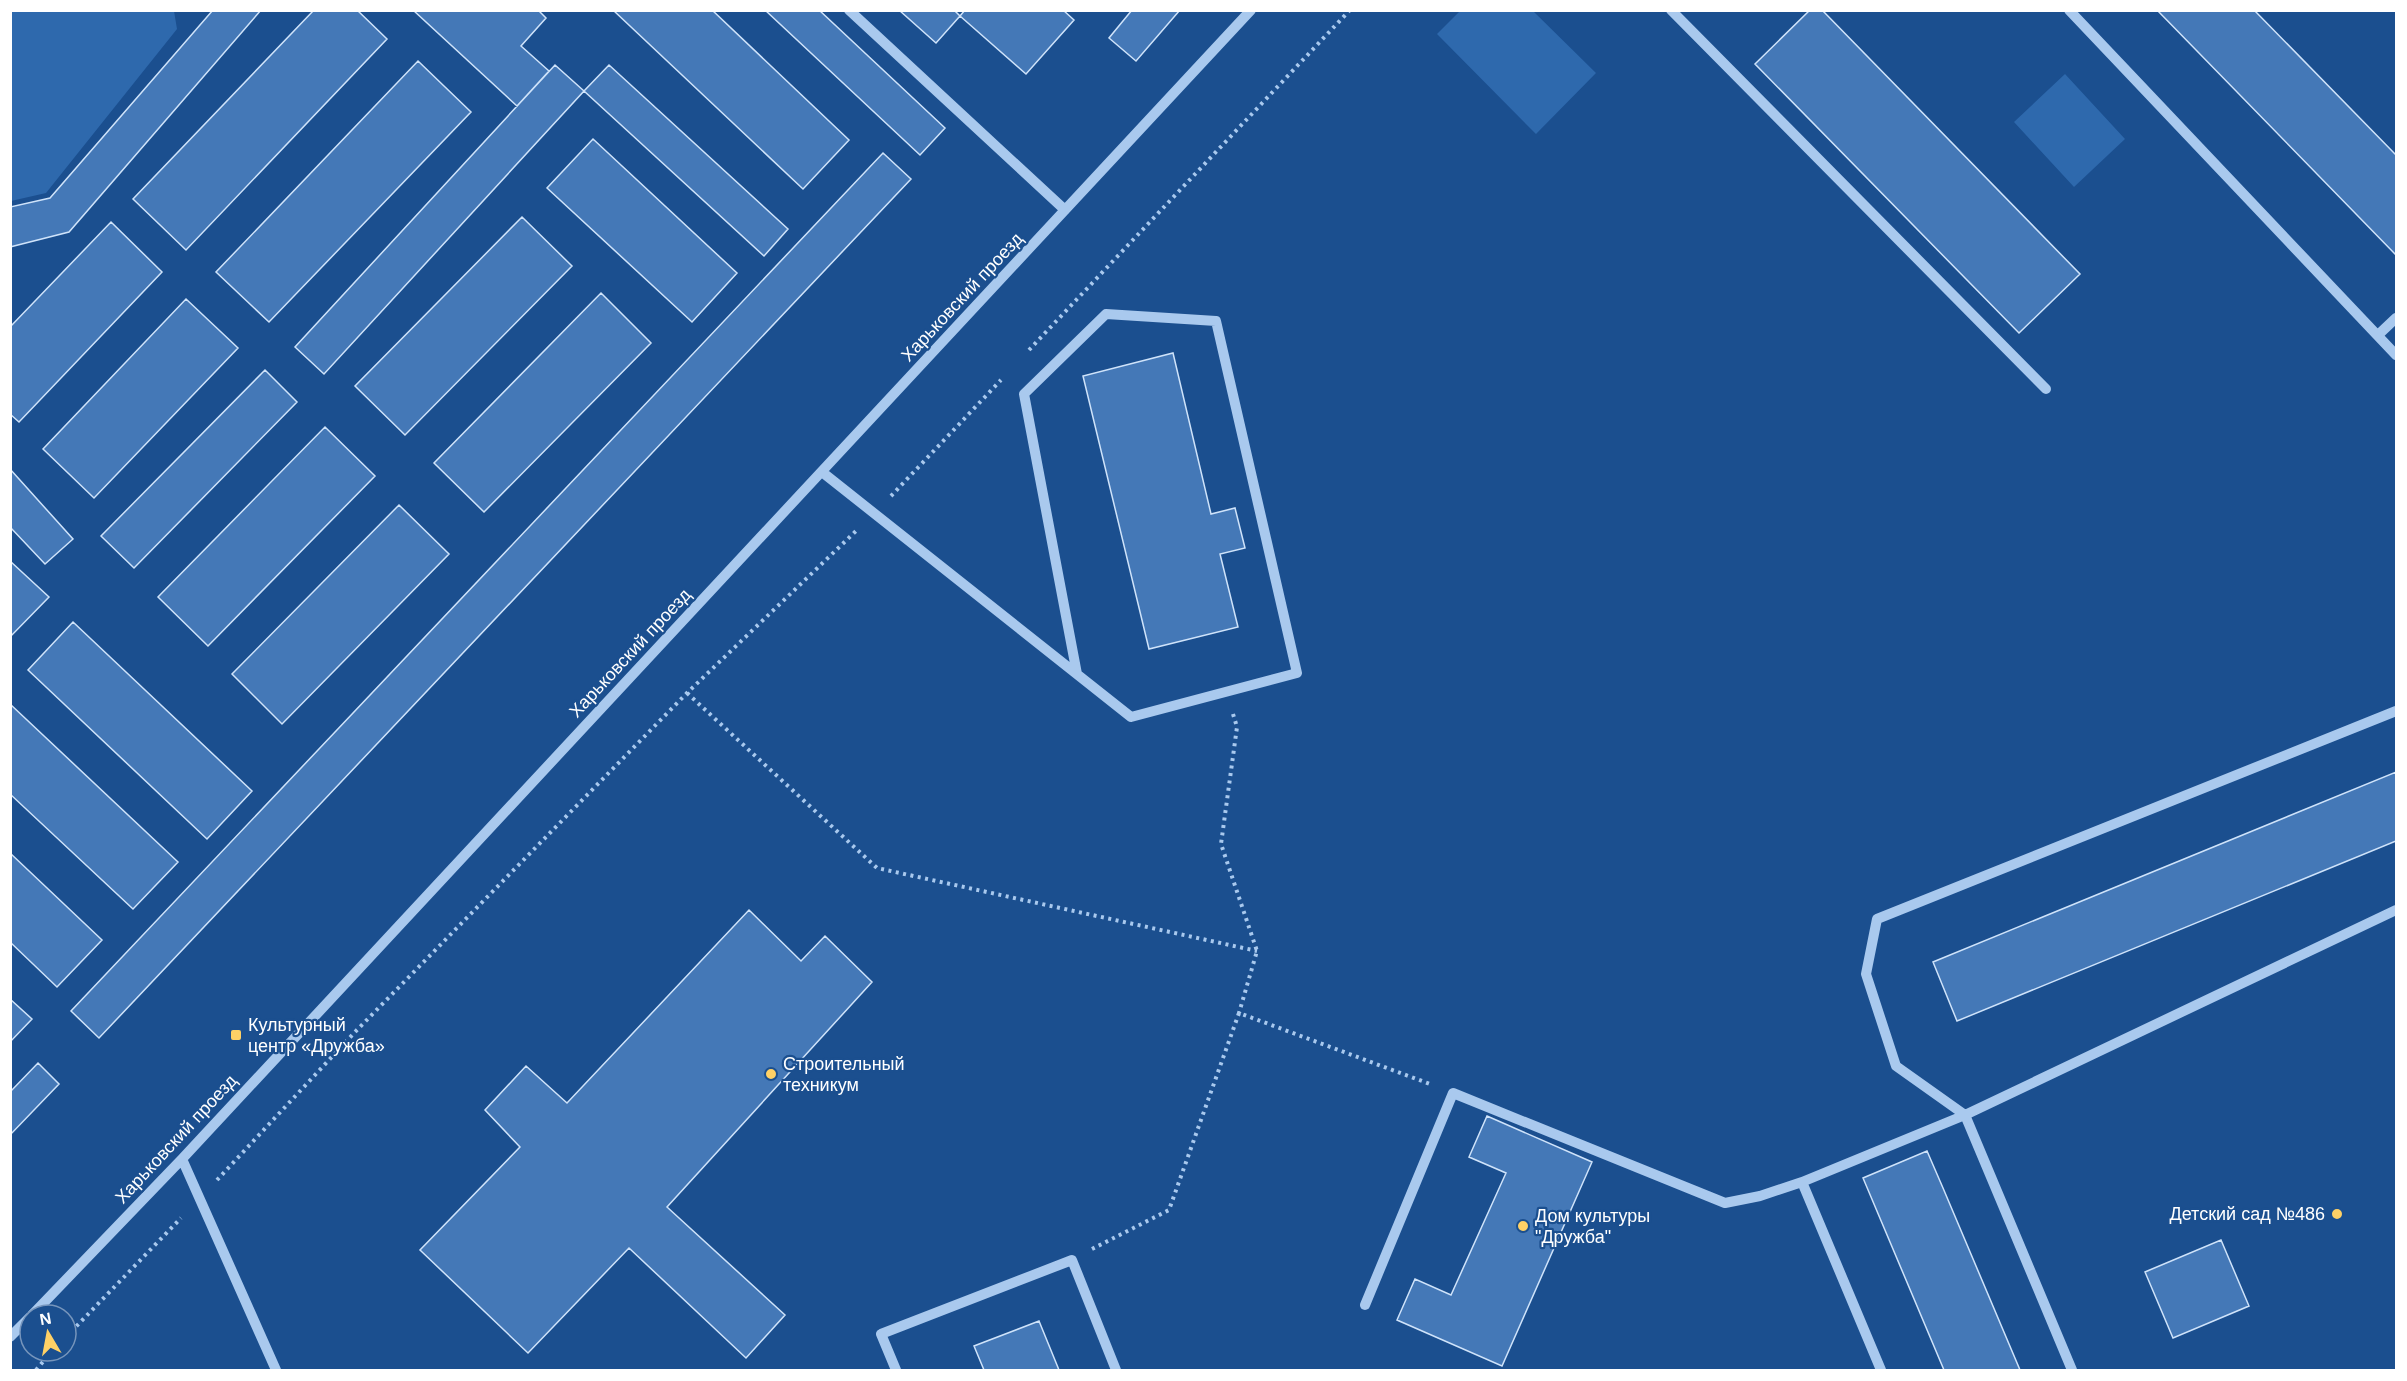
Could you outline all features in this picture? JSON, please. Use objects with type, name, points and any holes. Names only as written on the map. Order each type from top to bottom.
[{"type":"street","points":[[849,10],[1065,210]]},
{"type":"street","name":"Харьковский проезд","points":[[44,1303],[182,1159],[1251,10]]},
{"type":"street","points":[[1671,10],[2046,389]]},
{"type":"street","points":[[2069,10],[2397,355]]},
{"type":"street","points":[[822,472],[1131,717],[1297,673],[1216,321],[1106,314],[1024,394],[1077,674]]},
{"type":"street","points":[[2378,335],[2397,318]]},
{"type":"street","points":[[2073,1371],[1965,1115],[1896,1066],[1866,974],[1877,919],[2397,711]]},
{"type":"street","points":[[1365,1305],[1453,1093],[1725,1203],[1760,1196],[1802,1182],[1965,1115],[2397,910]]},
{"type":"street","points":[[182,1159],[276,1371]]},
{"type":"street","points":[[1802,1182],[1881,1371]]},
{"type":"street","points":[[896,1371],[881,1334],[1072,1260],[1116,1371]]},
{"type":"path","points":[[1022,357],[1350,10]]},
{"type":"path","points":[[78,1324],[365,1023],[687,693],[875,513],[1006,375]]},
{"type":"path","points":[[1072,1260],[1169,1210],[1239,1013],[1257,951],[1221,844],[1237,727],[1226,692]]},
{"type":"path","points":[[687,693],[877,868],[1257,951]]},
{"type":"path","points":[[1239,1013],[1453,1093]]},
{"type":"shaded area","points":[[10,11],[174,11],[177,29],[46,193],[11,201]]},
{"type":"shaded area","points":[[1460,11],[1533,11],[1596,73],[1536,134],[1437,34]]},
{"type":"shaded area","points":[[2065,74],[2125,139],[2074,187],[2014,122]]},
{"type":"building","points":[[213,10],[261,10],[69,232],[10,247],[10,207],[50,198]]},
{"type":"building","points":[[314,10],[357,10],[387,39],[186,250],[133,199]]},
{"type":"building","points":[[413,10],[538,10],[546,18],[521,46],[549,71],[517,106]]},
{"type":"building","points":[[613,10],[712,10],[849,140],[803,189]]},
{"type":"building","points":[[765,10],[819,10],[945,128],[920,155]]},
{"type":"building","points":[[899,10],[954,10],[960,16],[936,43]]},
{"type":"building","points":[[965,10],[1063,10],[1074,20],[1026,74],[960,16]]},
{"type":"building","points":[[1132,10],[1180,10],[1136,61],[1109,38]]},
{"type":"building","points":[[1810,10],[1822,10],[2080,274],[2019,333],[1755,64]]},
{"type":"building","points":[[2157,10],[2254,10],[2396,155],[2396,255]]},
{"type":"building","points":[[418,61],[471,112],[269,322],[216,272]]},
{"type":"building","points":[[555,65],[584,91],[324,374],[295,347]]},
{"type":"building","points":[[609,65],[788,229],[764,256],[584,91]]},
{"type":"building","points":[[593,139],[737,273],[692,322],[547,188]]},
{"type":"building","points":[[883,153],[911,179],[99,1038],[71,1011]]},
{"type":"building","points":[[522,217],[572,266],[405,435],[355,386]]},
{"type":"building","points":[[111,222],[162,272],[19,422],[10,414],[10,327]]},
{"type":"building","points":[[601,293],[651,343],[484,512],[434,463]]},
{"type":"building","points":[[186,299],[238,348],[94,498],[43,449]]},
{"type":"building","points":[[1173,353],[1211,514],[1235,508],[1245,548],[1220,554],[1238,627],[1149,649],[1083,376]]},
{"type":"building","points":[[265,370],[297,402],[134,568],[101,536]]},
{"type":"building","points":[[325,427],[375,476],[208,646],[158,597]]},
{"type":"building","points":[[10,469],[73,539],[45,564],[10,527]]},
{"type":"building","points":[[399,505],[449,554],[282,724],[232,674]]},
{"type":"building","points":[[10,561],[49,597],[10,637]]},
{"type":"building","points":[[73,622],[252,791],[207,839],[28,670]]},
{"type":"building","points":[[10,704],[178,862],[133,909],[10,794]]},
{"type":"building","points":[[2396,772],[2396,841],[1957,1021],[1933,962]]},
{"type":"building","points":[[10,853],[102,940],[57,987],[10,942]]},
{"type":"building","points":[[749,910],[801,961],[825,936],[872,982],[667,1207],[785,1315],[746,1358],[629,1248],[528,1353],[420,1250],[520,1147],[485,1110],[526,1066],[567,1103]]},
{"type":"building","points":[[10,999],[32,1019],[10,1042]]},
{"type":"building","points":[[38,1063],[59,1084],[10,1135],[10,1092]]},
{"type":"building","name":"Дом культуры \"Дружба\"","points":[[1487,1116],[1592,1162],[1502,1366],[1397,1320],[1415,1279],[1451,1295],[1506,1173],[1469,1157]]},
{"type":"building","points":[[1927,1151],[2020,1370],[1944,1370],[1863,1178]]},
{"type":"building","points":[[2221,1240],[2249,1306],[2173,1338],[2145,1272]]},
{"type":"building","points":[[1039,1321],[1059,1370],[984,1370],[974,1346]]},
{"type":"place","name":"Культурный центр «Дружба»","points":[[236,1035]]},
{"type":"place","name":"Строительный техникум","points":[[771,1074]]},
{"type":"place","name":"Детский сад №486","points":[[2337,1214]]},
{"type":"place","name":"Дом культуры \"Дружба\"","points":[[1523,1226]]}]
